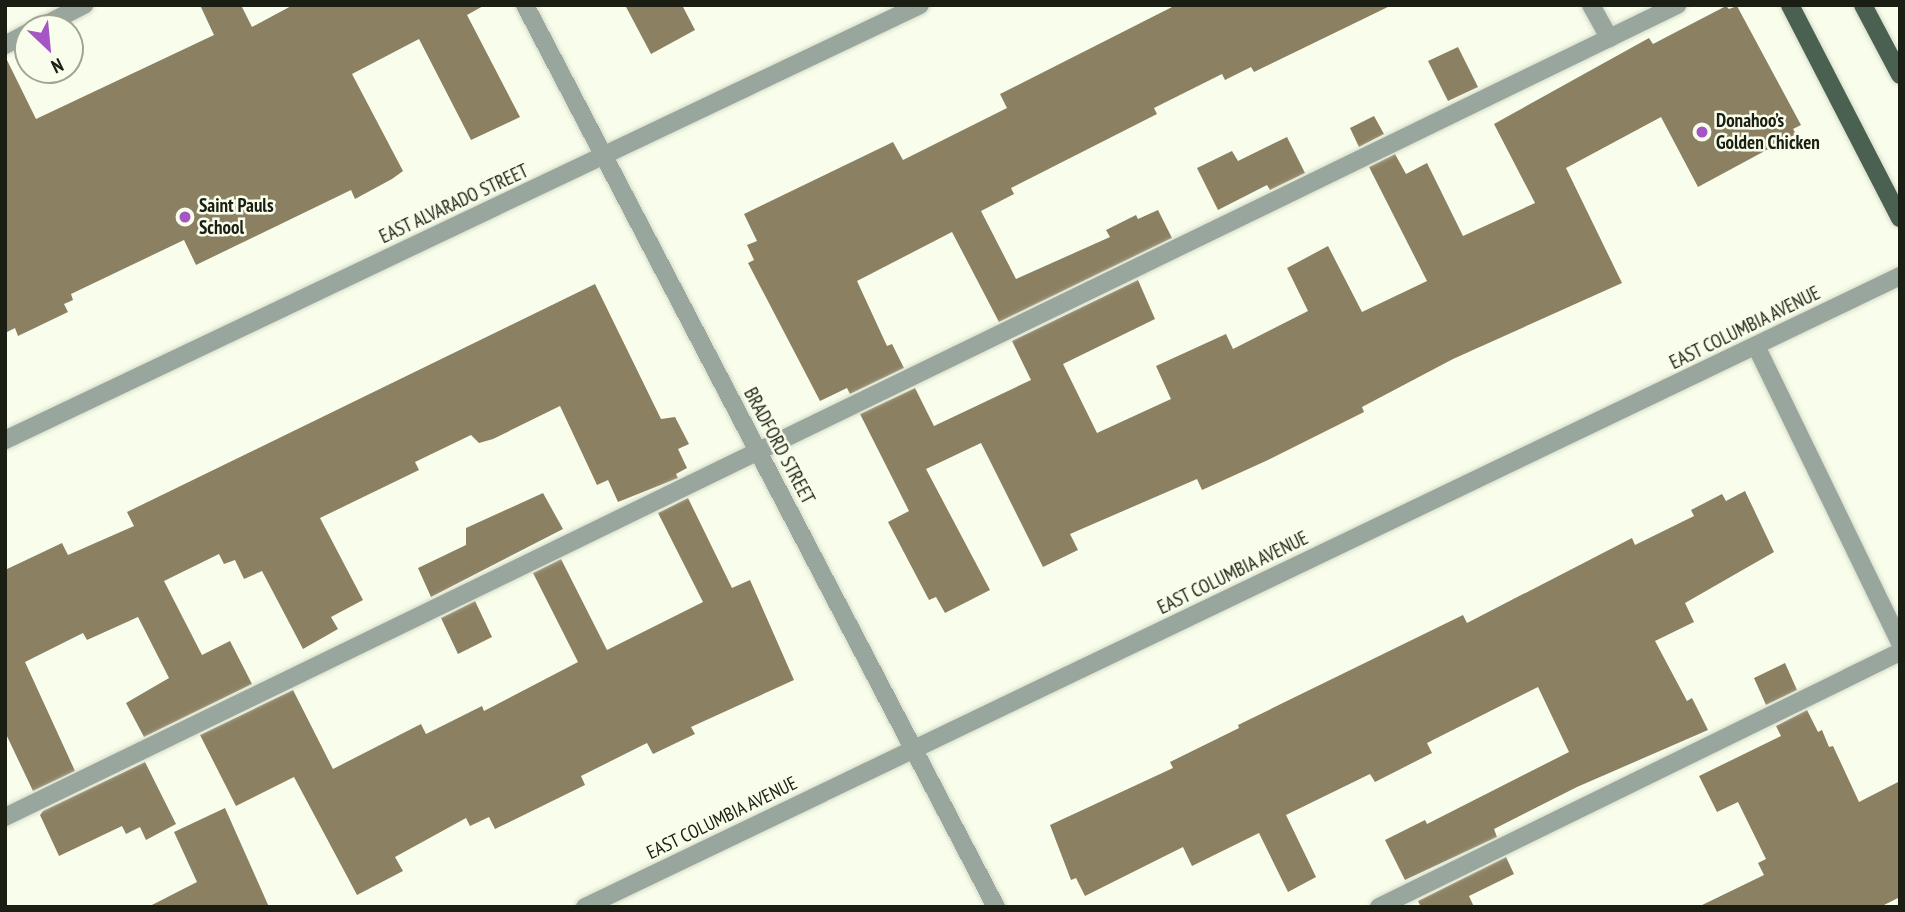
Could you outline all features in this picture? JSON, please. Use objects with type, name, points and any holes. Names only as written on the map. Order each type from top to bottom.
[{"type":"main road","points":[[1790,5],[1900,218]]},
{"type":"main road","points":[[1863,5],[1895,55],[1900,75]]},
{"type":"street","points":[[66,14],[84,5]]},
{"type":"street","name":"BRADFORD STREET","points":[[524,5],[996,907]]},
{"type":"street","name":"EAST ALVARADO STREET","points":[[5,440],[920,5]]},
{"type":"street","points":[[1591,5],[1609,38]]},
{"type":"street","points":[[5,817],[760,453],[1677,5]]},
{"type":"street","name":"EAST COLUMBIA AVENUE","points":[[585,907],[1900,276]]},
{"type":"street","points":[[1756,346],[1900,642]]},
{"type":"street","points":[[1379,907],[1900,652]]},
{"type":"building","points":[[200,5],[241,5],[252,27],[293,5],[485,5],[467,15],[520,117],[471,140],[419,39],[352,74],[403,171],[392,179],[355,199],[351,190],[196,265],[184,240],[71,294],[73,300],[64,304],[68,312],[18,336],[15,328],[5,333],[5,56],[14,74],[14,84],[19,84],[36,119],[214,35]]},
{"type":"building","points":[[625,5],[682,5],[695,30],[651,54]]},
{"type":"building","points":[[1176,5],[1392,5],[1254,72],[1251,67],[1225,80],[1222,74],[1154,108],[1157,114],[1011,188],[1014,194],[981,211],[1016,279],[1110,237],[1106,230],[1136,215],[1138,219],[1158,210],[1172,238],[999,322],[952,232],[857,281],[887,346],[892,344],[904,368],[850,394],[847,388],[820,401],[748,263],[754,260],[747,245],[757,241],[744,214],[893,142],[903,160],[1007,108],[1000,94]]},
{"type":"building","points":[[1726,6],[1729,9],[1737,6],[1801,125],[1793,129],[1796,134],[1698,187],[1661,117],[1566,168],[1622,283],[1453,359],[1362,407],[1364,412],[1268,460],[1202,490],[1197,479],[1070,534],[1078,550],[1043,567],[981,443],[926,469],[990,590],[945,613],[936,597],[929,600],[888,522],[909,511],[860,414],[915,388],[934,426],[1031,380],[1012,341],[1138,280],[1155,319],[1063,364],[1097,433],[1171,399],[1156,366],[1226,334],[1233,349],[1308,311],[1287,268],[1328,246],[1362,312],[1427,281],[1369,167],[1395,154],[1406,174],[1427,163],[1463,236],[1535,203],[1494,124],[1649,38],[1653,44]]},
{"type":"building","points":[[1458,47],[1478,87],[1448,101],[1428,61]]},
{"type":"building","points":[[1374,116],[1384,134],[1359,147],[1350,128]]},
{"type":"building","points":[[1287,137],[1305,173],[1270,190],[1267,185],[1218,210],[1197,168],[1232,151],[1238,161]]},
{"type":"building","points":[[595,284],[661,419],[675,417],[689,444],[678,449],[687,468],[676,474],[678,478],[618,502],[608,480],[597,485],[560,406],[493,439],[479,443],[471,435],[415,462],[419,470],[320,518],[363,600],[331,617],[338,629],[303,649],[262,571],[244,579],[235,560],[224,564],[219,554],[164,581],[202,655],[230,641],[252,684],[144,737],[126,703],[169,678],[138,617],[87,640],[83,633],[25,662],[75,771],[33,791],[5,732],[5,570],[62,543],[68,555],[134,526],[127,512]]},
{"type":"building","points":[[1745,491],[1774,552],[1685,603],[1694,622],[1655,641],[1687,701],[1692,698],[1708,730],[1577,787],[1494,829],[1497,837],[1405,880],[1385,840],[1425,820],[1427,824],[1569,752],[1538,687],[1427,743],[1432,753],[1375,782],[1370,774],[1286,815],[1316,877],[1288,892],[1259,833],[1192,866],[1183,847],[1085,896],[1076,878],[1071,880],[1050,825],[1173,768],[1170,762],[1239,728],[1238,725],[1463,615],[1467,623],[1632,538],[1635,545],[1694,516],[1691,510],[1722,494],[1726,501]]},
{"type":"building","points":[[543,493],[563,529],[431,597],[418,568],[466,545],[466,528]]},
{"type":"building","points":[[688,498],[732,588],[750,580],[794,680],[691,727],[695,734],[653,754],[647,743],[581,776],[585,785],[495,829],[489,817],[470,826],[466,818],[395,857],[403,871],[357,895],[294,777],[236,806],[200,735],[293,690],[333,769],[421,724],[426,734],[482,706],[484,711],[578,662],[533,573],[561,559],[607,650],[703,602],[658,513]]},
{"type":"building","points":[[475,601],[492,637],[458,654],[441,618]]},
{"type":"building","points":[[1785,663],[1797,690],[1766,705],[1754,678]]},
{"type":"building","points":[[1807,710],[1818,732],[1822,730],[1829,747],[1833,746],[1859,802],[1900,781],[1900,897],[1880,907],[1698,907],[1764,875],[1758,863],[1766,859],[1738,802],[1717,812],[1699,776],[1781,736],[1776,726]]},
{"type":"building","points":[[145,762],[176,824],[146,840],[140,827],[126,834],[122,826],[59,856],[40,815],[43,811]]},
{"type":"building","points":[[225,808],[269,907],[148,907],[197,882],[174,832]]},
{"type":"building","points":[[1506,857],[1514,874],[1469,896],[1474,907],[1421,907],[1418,901]]},
{"type":"place","name":"Donahoo’s Golden Chicken","points":[[1702,132]]},
{"type":"place","name":"Saint Pauls School","points":[[185,217]]}]
